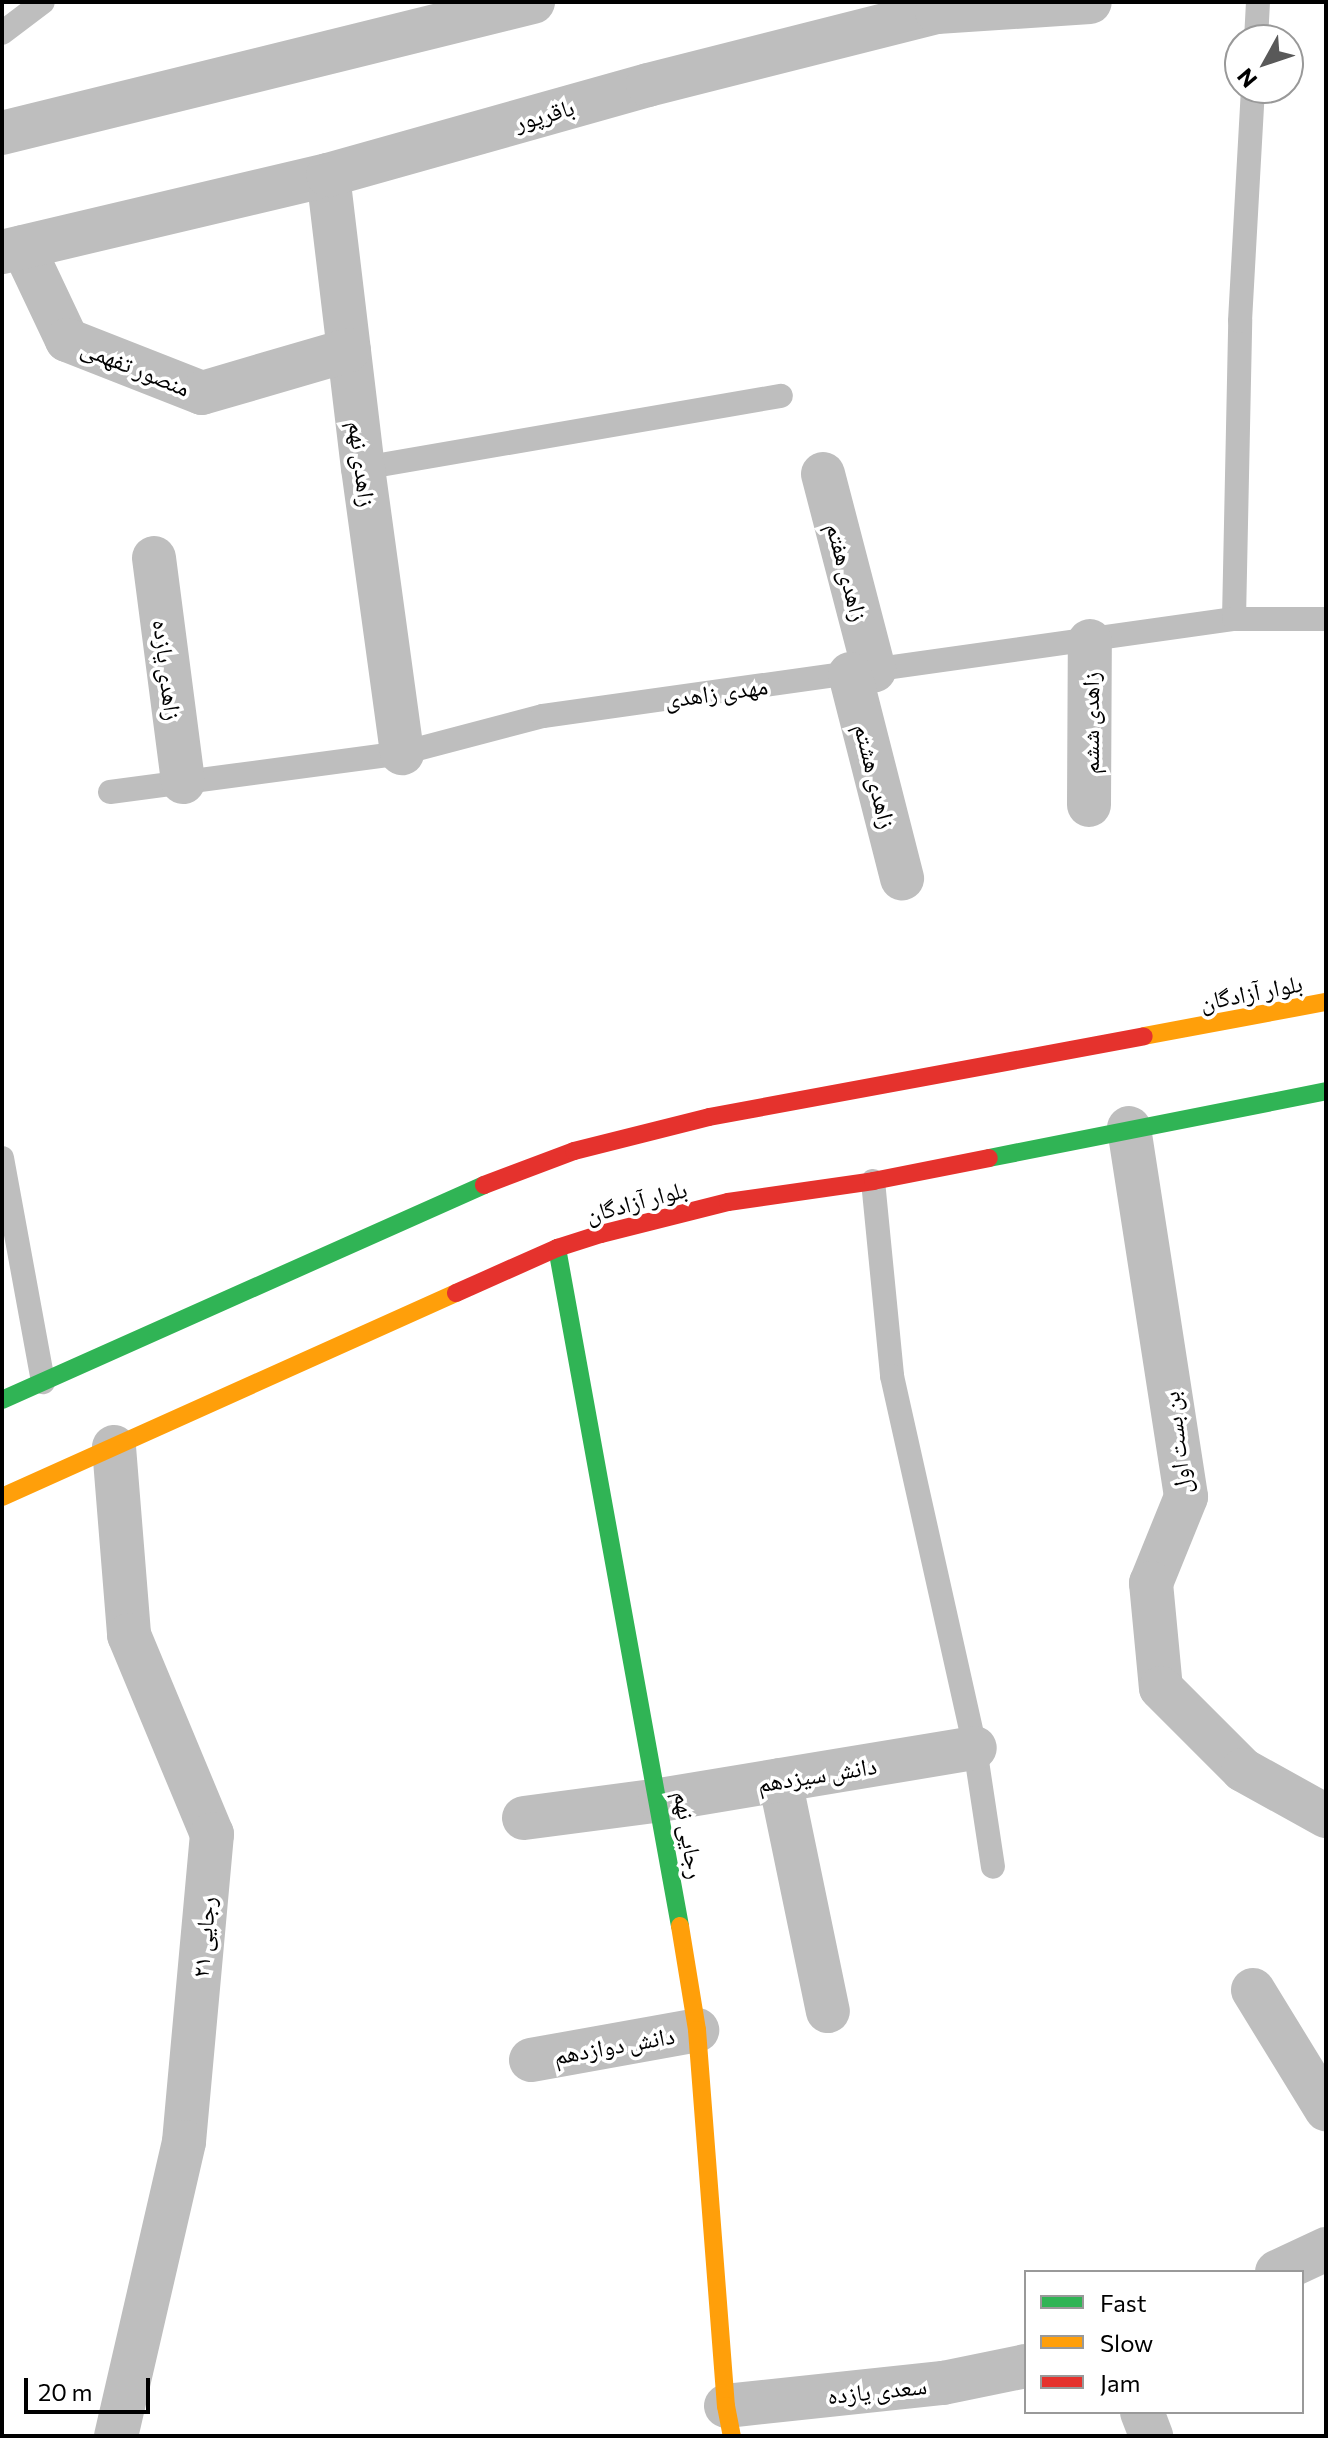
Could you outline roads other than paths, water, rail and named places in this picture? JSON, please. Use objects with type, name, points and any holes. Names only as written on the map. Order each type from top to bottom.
[{"type":"main road","name":"بلوار آزادگان","points":[[2,1400],[445,1200],[574,1151],[709,1117],[1326,1002]]},
{"type":"main road","name":"بلوار آزادگان","points":[[2,1497],[557,1248],[728,1202],[873,1181],[1326,1091]]},
{"type":"main road","name":"رجایی نهم","points":[[557,1248],[660,1800],[697,2030],[729,2421]]},
{"type":"street","points":[[2,133],[533,2]]},
{"type":"street","name":"باقرپور","points":[[12,250],[328,175],[648,85],[937,12],[1090,2]]},
{"type":"street","name":"زاهدی نهم","points":[[328,175],[363,468],[402,753]]},
{"type":"street","name":"منصور تفهمی","points":[[12,250],[67,340],[202,393],[349,350]]},
{"type":"street","name":"زاهدی هفتم","points":[[823,474],[862,672]]},
{"type":"street","name":"زاهدی یازده","points":[[154,558],[183,782]]},
{"type":"street","name":"زاهدی ششم","points":[[1089,805],[1090,641]]},
{"type":"street","name":"زاهدی هشتم","points":[[862,672],[902,878]]},
{"type":"street","name":"بن بست اول","points":[[1129,1128],[1186,1497],[1151,1583],[1161,1688],[1243,1770],[1326,1816]]},
{"type":"street","name":"رجایی ۲۱","points":[[114,1447],[129,1635],[212,1834],[184,2142],[116,2436]]},
{"type":"street","name":"دانش سیزدهم","points":[[524,1818],[660,1800],[975,1748]]},
{"type":"street","points":[[780,1780],[828,2011]]},
{"type":"street","points":[[1253,1990],[1326,2109]]},
{"type":"street","name":"دانش دوازدهم","points":[[531,2060],[697,2030]]},
{"type":"street","points":[[1281,2270],[1326,2249]]},
{"type":"street","name":"سعدی یازده","points":[[729,2421],[1024,2366]]},
{"type":"street","points":[[1143,2414],[1151,2436]]},
{"type":"lane","points":[[2,33],[43,2]]},
{"type":"lane","points":[[1257,24],[1258,2]]},
{"type":"lane","points":[[1234,619],[1240,321],[1252,104]]},
{"type":"lane","points":[[363,468],[781,396]]},
{"type":"lane","name":"مهدی زاهدی","points":[[110,792],[402,753],[543,716],[1234,619],[1326,619]]},
{"type":"lane","points":[[2,1158],[43,1382]]},
{"type":"lane","points":[[873,1181],[892,1376],[975,1748],[993,1867]]}]
